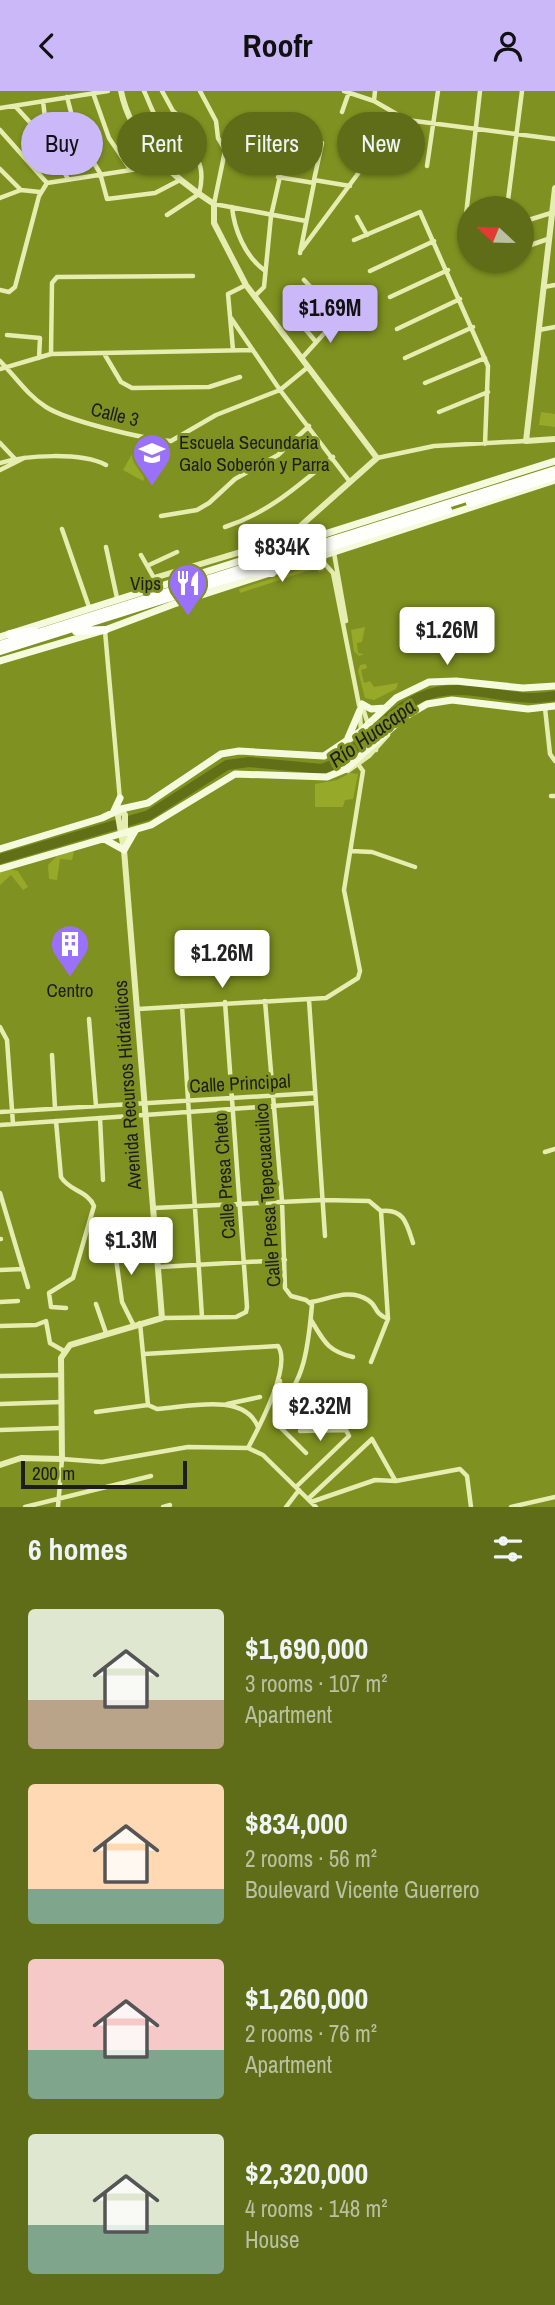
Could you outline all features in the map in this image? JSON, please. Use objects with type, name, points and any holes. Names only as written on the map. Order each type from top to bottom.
[{"type":"highway","points":[[0,651],[553,473]]},
{"type":"highway","points":[[0,645],[63,630],[193,582],[553,473]]},
{"type":"highway","points":[[248,572],[272,573]]},
{"type":"highway","points":[[10,634],[105,630]]},
{"type":"main road","points":[[0,637],[138,591],[555,461]]},
{"type":"main road","points":[[0,661],[105,630],[334,553],[553,473]]},
{"type":"main road","points":[[0,849],[140,807],[159,798],[221,754],[239,751],[324,757],[364,728],[396,698],[433,682],[456,681],[523,688],[555,686]]},
{"type":"main road","points":[[0,869],[165,818],[222,779],[235,774],[327,777],[346,769],[371,751],[398,723],[419,708],[438,701],[545,708],[555,706]]},
{"type":"main road","points":[[345,743],[361,707],[385,708]]},
{"type":"main road","points":[[119,814],[120,798]]},
{"type":"main road","points":[[124,850],[125,832]]},
{"type":"main road","points":[[102,839],[114,842],[124,850]]},
{"type":"street","points":[[0,108],[108,91]]},
{"type":"street","points":[[121,91],[127,112]]},
{"type":"street","points":[[144,91],[154,112]]},
{"type":"street","points":[[162,91],[174,112]]},
{"type":"street","points":[[200,91],[216,121],[221,143]]},
{"type":"street","points":[[374,101],[375,91]]},
{"type":"street","points":[[427,166],[438,91]]},
{"type":"street","points":[[468,196],[480,91]]},
{"type":"street","points":[[509,196],[522,91]]},
{"type":"street","points":[[342,112],[351,92],[374,101],[407,120],[555,139]]},
{"type":"street","points":[[93,93],[109,138],[117,150]]},
{"type":"street","points":[[68,97],[72,112]]},
{"type":"street","points":[[43,101],[44,112]]},
{"type":"street","points":[[14,105],[21,113]]},
{"type":"street","points":[[0,129],[47,183]]},
{"type":"street","points":[[221,165],[214,204],[214,223],[246,285],[377,458]]},
{"type":"street","points":[[0,169],[21,190]]},
{"type":"street","points":[[66,175],[68,179]]},
{"type":"street","points":[[0,290],[12,291],[40,192],[47,183],[89,175]]},
{"type":"street","points":[[100,175],[105,197],[110,199],[155,193],[181,179]]},
{"type":"street","points":[[177,175],[214,204],[306,222]]},
{"type":"street","points":[[200,194],[201,175]]},
{"type":"street","points":[[315,175],[300,253],[357,175]]},
{"type":"street","points":[[256,296],[264,287],[278,177],[349,185]]},
{"type":"street","points":[[526,441],[555,188]]},
{"type":"street","points":[[0,198],[21,190],[40,192]]},
{"type":"street","points":[[167,215],[200,194]]},
{"type":"street","points":[[232,207],[234,226],[255,263],[264,271]]},
{"type":"street","points":[[355,240],[420,212],[485,358],[488,392],[485,444]]},
{"type":"street","points":[[534,219],[553,213]]},
{"type":"street","points":[[358,217],[367,235]]},
{"type":"street","points":[[534,244],[548,239]]},
{"type":"street","points":[[370,271],[434,241]]},
{"type":"street","points":[[390,297],[448,270]]},
{"type":"street","points":[[51,354],[52,283],[57,277],[193,276]]},
{"type":"street","points":[[302,358],[339,317],[304,280]]},
{"type":"street","points":[[233,350],[228,294],[246,285]]},
{"type":"street","points":[[543,287],[555,285]]},
{"type":"street","points":[[397,329],[460,299]]},
{"type":"street","points":[[287,307],[316,342]]},
{"type":"street","points":[[231,318],[280,390],[350,482]]},
{"type":"street","points":[[405,358],[472,327]]},
{"type":"street","points":[[537,331],[555,327]]},
{"type":"street","points":[[7,335],[40,338],[39,358]]},
{"type":"street","points":[[0,369],[51,354],[253,350]]},
{"type":"street","points":[[106,355],[121,382],[132,388],[209,387],[240,377]]},
{"type":"street","points":[[425,383],[485,358]]},
{"type":"street","name":"Calle 3","points":[[0,361],[24,389],[47,408],[165,441],[176,439],[216,415],[280,390],[309,367]]},
{"type":"street","points":[[439,412],[488,392]]},
{"type":"street","points":[[161,516],[197,510],[209,503],[235,479],[278,455],[309,426]]},
{"type":"street","points":[[138,591],[154,578],[287,538],[377,458],[421,448],[555,439]]},
{"type":"street","points":[[0,443],[17,461]]},
{"type":"street","points":[[225,527],[254,517],[272,507],[332,457]]},
{"type":"street","points":[[0,470],[25,458],[87,458],[106,465]]},
{"type":"street","points":[[0,463],[17,461]]},
{"type":"street","points":[[62,530],[89,607]]},
{"type":"street","points":[[106,547],[117,598]]},
{"type":"street","points":[[149,565],[177,552]]},
{"type":"street","points":[[334,553],[364,728],[371,751]]},
{"type":"street","points":[[141,555],[154,578]]},
{"type":"street","points":[[313,560],[324,562],[333,573],[361,707]]},
{"type":"street","points":[[105,630],[120,798]]},
{"type":"street","points":[[545,708],[550,754],[555,761]]},
{"type":"street","points":[[364,728],[371,751]]},
{"type":"street","points":[[327,777],[358,764],[371,751]]},
{"type":"street","points":[[138,1009],[326,998],[358,978],[360,971],[345,902],[363,771],[358,764]]},
{"type":"street","name":"Avenida Recursos Hidráulicos","points":[[119,814],[125,832],[124,850],[162,1318]]},
{"type":"street","points":[[351,851],[372,852],[415,867]]},
{"type":"street","points":[[309,1000],[325,1236]]},
{"type":"street","name":"Calle Presa Cheto","points":[[202,1317],[235,1316],[246,1312],[225,1002]]},
{"type":"street","name":"Calle Presa Tepecuacuilco","points":[[265,1002],[276,1106],[287,1293],[311,1302]]},
{"type":"street","points":[[0,1326],[36,1325],[46,1321],[50,1343],[64,1350],[136,1323],[162,1318],[202,1317],[201,1264],[182,1006]]},
{"type":"street","points":[[89,1019],[96,1106]]},
{"type":"street","points":[[0,1027],[7,1040],[13,1124]]},
{"type":"street","points":[[52,1055],[55,1108]]},
{"type":"street","name":"Calle Principal","points":[[0,1112],[315,1093]]},
{"type":"street","name":"Calle Principal","points":[[0,1125],[316,1103]]},
{"type":"street","points":[[100,1118],[103,1180]]},
{"type":"street","points":[[56,1121],[61,1177],[65,1184],[93,1201],[73,1278],[49,1293],[51,1307],[66,1308]]},
{"type":"street","points":[[545,1152],[555,1149]]},
{"type":"street","points":[[0,1193],[1,1206],[8,1214],[28,1287]]},
{"type":"street","points":[[153,1208],[323,1200],[369,1201],[381,1211],[388,1319],[371,1362]]},
{"type":"street","points":[[381,1211],[391,1210],[401,1215],[413,1243]]},
{"type":"street","points":[[113,1237],[122,1303],[136,1323],[144,1354],[148,1405]]},
{"type":"street","points":[[159,1267],[285,1260]]},
{"type":"street","points":[[0,1270],[23,1269]]},
{"type":"street","points":[[278,1403],[294,1388],[310,1319],[311,1302],[345,1294],[355,1295],[368,1300],[377,1314],[388,1319]]},
{"type":"street","points":[[0,1302],[18,1301]]},
{"type":"street","points":[[96,1304],[106,1333]]},
{"type":"street","points":[[310,1319],[329,1348],[335,1353],[353,1357]]},
{"type":"street","points":[[144,1354],[278,1346],[281,1352],[281,1374],[277,1424],[306,1453]]},
{"type":"street","points":[[58,1507],[62,1459],[61,1375],[64,1350]]},
{"type":"street","points":[[248,1448],[281,1374]]},
{"type":"street","points":[[0,1376],[61,1375]]},
{"type":"street","points":[[96,1412],[148,1405],[158,1409],[226,1404],[260,1397]]},
{"type":"street","points":[[0,1404],[61,1402]]},
{"type":"street","points":[[226,1404],[249,1412],[259,1428]]},
{"type":"street","points":[[0,1430],[61,1429]]},
{"type":"street","points":[[286,1507],[298,1488],[349,1436],[346,1430],[300,1431]]},
{"type":"street","points":[[312,1503],[372,1439],[396,1481]]},
{"type":"street","points":[[0,1459],[102,1462],[188,1447],[248,1448],[263,1455],[312,1503]]},
{"type":"street","points":[[0,1465],[12,1461]]},
{"type":"street","points":[[312,1503],[375,1480],[396,1481],[460,1469],[467,1476],[471,1507]]},
{"type":"street","points":[[24,1507],[151,1476]]},
{"type":"street","points":[[511,1507],[555,1497]]},
{"type":"street","points":[[163,1507],[170,1505]]},
{"type":"green space","points":[[541,412],[555,414],[555,427],[539,425]]},
{"type":"green space","points":[[132,454],[152,465],[143,481],[123,470]]},
{"type":"green space","points":[[318,564],[325,570],[319,572],[316,568],[240,593],[239,589]]},
{"type":"green space","points":[[365,627],[362,642],[357,643],[358,653],[364,654],[359,656],[354,651],[351,630]]},
{"type":"green space","points":[[366,664],[367,668],[361,670],[364,683],[370,681],[374,687],[398,683],[396,689],[374,700],[365,698],[358,671],[360,665]]},
{"type":"green space","points":[[350,773],[358,774],[353,799],[345,800],[343,807],[315,807],[315,784],[337,780]]},
{"type":"green space","points":[[74,851],[72,860],[60,859],[57,880],[49,879],[48,865],[57,856]]},
{"type":"green space","points":[[9,869],[18,871],[28,887],[23,890],[11,875],[0,885],[0,872]]},
{"type":"waterway","name":"Río Huacapa","points":[[0,859],[149,815],[227,765],[249,762],[322,769],[345,756],[408,704],[437,692],[466,690],[526,698],[555,696]]},
{"type":"place","name":"Escuela Secundaria Galo Soberón y Parra","points":[[152,487]]},
{"type":"place","name":"Vips","points":[[188,617]]},
{"type":"place","name":"Centro","points":[[70,978]]}]
